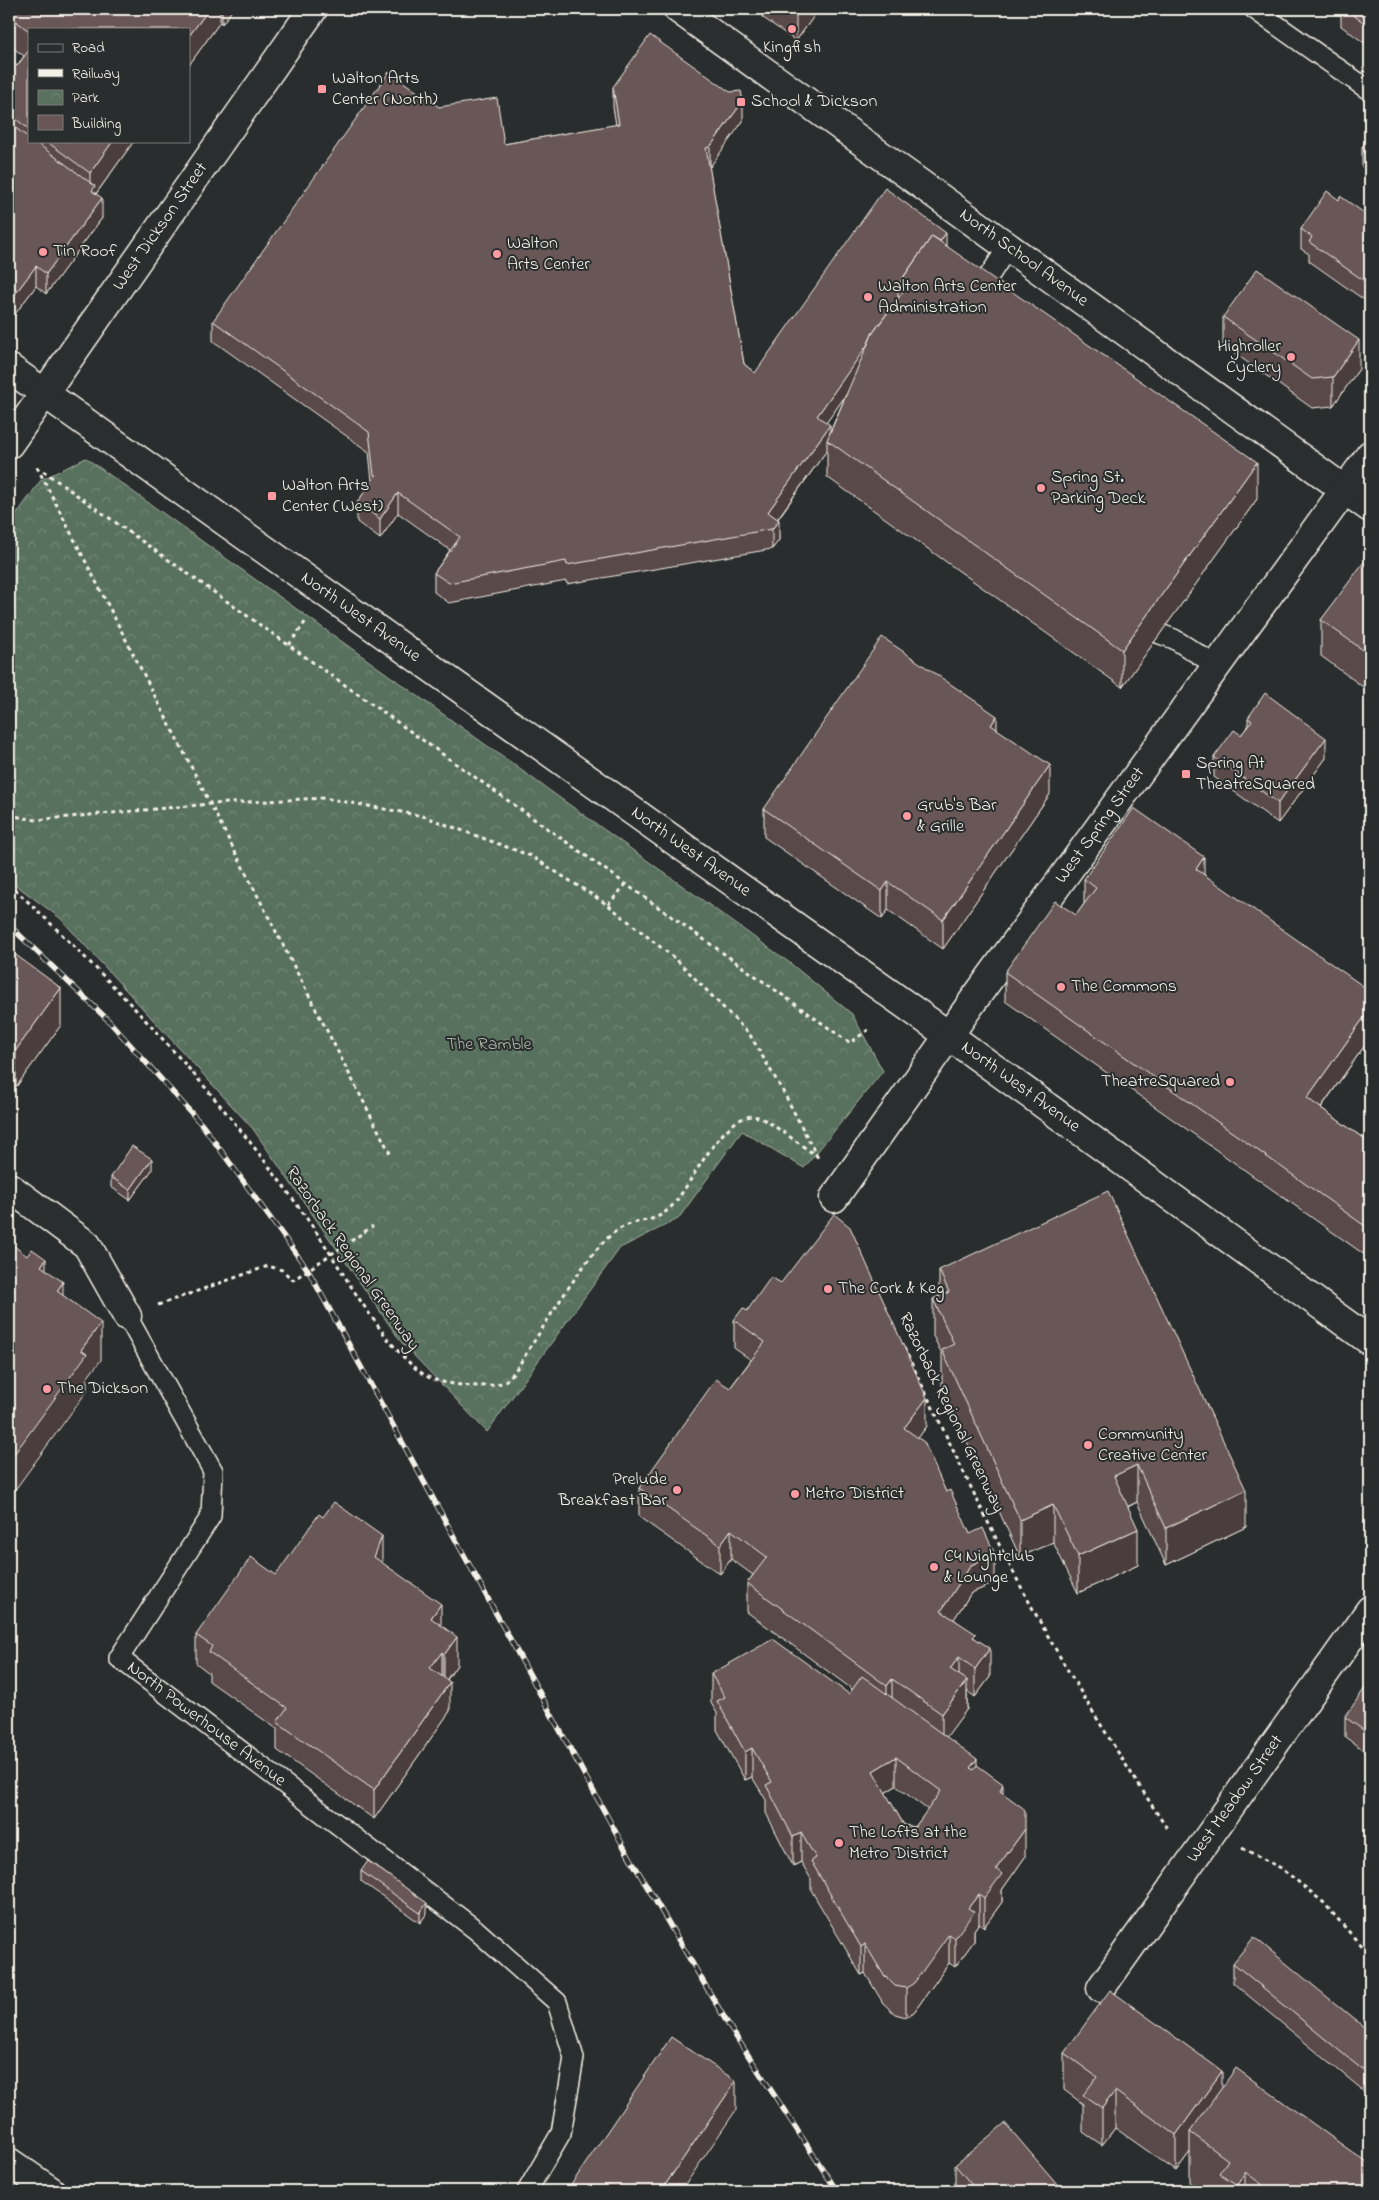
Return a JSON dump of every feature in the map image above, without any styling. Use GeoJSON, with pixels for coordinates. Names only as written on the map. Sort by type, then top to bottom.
{"type":"FeatureCollection","features":[{"type":"Feature","properties":{"kind":"street","name":"West Dickson Street"},"geometry":{"type":"LineString","coordinates":[[9,444],[313,9]]}},
{"type":"Feature","properties":{"kind":"street","name":"North School Avenue"},"geometry":{"type":"LineString","coordinates":[[678,9],[1370,508]]}},
{"type":"Feature","properties":{"kind":"street","name":"North West Avenue"},"geometry":{"type":"LineString","coordinates":[[9,368],[948,1035],[1370,1342]]}},
{"type":"Feature","properties":{"kind":"street","name":"West Spring Street"},"geometry":{"type":"LineString","coordinates":[[834,1198],[948,1035],[1370,455]]}},
{"type":"Feature","properties":{"kind":"street","name":"North Powerhouse Avenue"},"geometry":{"type":"LineString","coordinates":[[9,1187],[87,1245],[127,1316]]}},
{"type":"Feature","properties":{"kind":"street","name":"West Meadow Street"},"geometry":{"type":"LineString","coordinates":[[1101,1988],[1370,1610]]}},
{"type":"Feature","properties":{"kind":"street"},"geometry":{"type":"LineString","coordinates":[[9,2162],[51,2191]]}},
{"type":"Feature","properties":{"kind":"lane"},"geometry":{"type":"LineString","coordinates":[[1254,9],[1370,91]]}},
{"type":"Feature","properties":{"kind":"lane"},"geometry":{"type":"LineString","coordinates":[[973,302],[1008,247]]}},
{"type":"Feature","properties":{"kind":"lane"},"geometry":{"type":"LineString","coordinates":[[1160,634],[1174,639],[1217,666]]}},
{"type":"Feature","properties":{"kind":"lane","name":"North Powerhouse Avenue"},"geometry":{"type":"LineString","coordinates":[[127,1316],[213,1471],[211,1516],[119,1658],[476,1930],[558,2002],[574,2058],[562,2133],[527,2191]]}},
{"type":"Feature","properties":{"kind":"path"},"geometry":{"type":"LineString","coordinates":[[37,467],[392,1157]]}},
{"type":"Feature","properties":{"kind":"path"},"geometry":{"type":"LineString","coordinates":[[43,471],[850,1044],[868,1030]]}},
{"type":"Feature","properties":{"kind":"path"},"geometry":{"type":"LineString","coordinates":[[289,646],[310,616]]}},
{"type":"Feature","properties":{"kind":"path"},"geometry":{"type":"LineString","coordinates":[[9,815],[36,820],[210,804],[324,798],[423,816],[531,856],[608,905],[678,962],[750,1035],[784,1093],[817,1156],[834,1198]]}},
{"type":"Feature","properties":{"kind":"path","name":"Razorback Regional Greenway"},"geometry":{"type":"LineString","coordinates":[[9,884],[106,978],[180,1056],[216,1098],[287,1188],[389,1341],[410,1365],[433,1379],[483,1386],[504,1382],[519,1365],[592,1256],[609,1236],[624,1226],[653,1220],[672,1206],[720,1138],[733,1123],[747,1117],[759,1116],[817,1156]]}},
{"type":"Feature","properties":{"kind":"path"},"geometry":{"type":"LineString","coordinates":[[608,905],[626,884]]}},
{"type":"Feature","properties":{"kind":"path"},"geometry":{"type":"LineString","coordinates":[[127,1316],[268,1266],[282,1270],[293,1280],[373,1226]]}},
{"type":"Feature","properties":{"kind":"path","name":"Razorback Regional Greenway"},"geometry":{"type":"LineString","coordinates":[[900,1340],[1014,1572],[1048,1635],[1097,1721],[1166,1827],[1178,1836],[1209,1837],[1238,1846],[1281,1868],[1324,1902],[1370,1956]]}},
{"type":"Feature","properties":{"kind":"green space","name":"The Ramble"},"geometry":{"type":"Polygon","coordinates":[[[86,458],[790,963],[852,1014],[883,1071],[804,1168],[742,1131],[678,1219],[620,1248],[487,1432],[402,1343],[253,1129],[60,918],[9,880],[9,525],[41,480],[86,458]]]}},
{"type":"Feature","properties":{"kind":"green space"},"geometry":{"type":"Polygon","coordinates":[[[9,2162],[51,2191],[9,2191],[9,2162]]]}},
{"type":"Feature","properties":{"kind":"building"},"geometry":{"type":"Polygon","coordinates":[[[9,9],[209,9],[190,35],[190,28],[28,28],[28,30],[9,16],[9,9]]]}},
{"type":"Feature","properties":{"kind":"building"},"geometry":{"type":"Polygon","coordinates":[[[1345,9],[1370,9],[1370,27],[1345,9]]]}},
{"type":"Feature","properties":{"kind":"building","name":"Walton Arts Center"},"geometry":{"type":"Polygon","coordinates":[[[650,35],[730,92],[741,91],[743,101],[710,147],[706,148],[744,364],[755,373],[885,188],[946,233],[940,241],[932,236],[898,285],[898,298],[817,416],[830,425],[768,512],[779,520],[772,529],[567,565],[566,561],[449,583],[434,573],[460,537],[398,493],[380,519],[357,503],[376,475],[374,475],[369,432],[213,321],[389,72],[439,107],[497,98],[504,144],[619,124],[613,87],[650,35]]]}},
{"type":"Feature","properties":{"kind":"building"},"geometry":{"type":"Polygon","coordinates":[[[28,51],[28,128],[9,114],[9,60],[17,66],[28,51]]]}},
{"type":"Feature","properties":{"kind":"building","name":"Tin Roof"},"geometry":{"type":"Polygon","coordinates":[[[9,123],[28,137],[28,142],[35,142],[95,186],[92,191],[102,198],[46,274],[36,266],[9,302],[9,123]]]}},
{"type":"Feature","properties":{"kind":"building"},"geometry":{"type":"Polygon","coordinates":[[[1370,136],[1370,153],[1362,147],[1370,136]]]}},
{"type":"Feature","properties":{"kind":"building"},"geometry":{"type":"Polygon","coordinates":[[[47,142],[112,142],[90,173],[47,142]]]}},
{"type":"Feature","properties":{"kind":"building"},"geometry":{"type":"Polygon","coordinates":[[[1327,191],[1339,200],[1340,196],[1370,217],[1370,285],[1309,242],[1312,237],[1301,229],[1327,191]]]}},
{"type":"Feature","properties":{"kind":"building","name":"Spring St. Parking Deck"},"geometry":{"type":"Polygon","coordinates":[[[932,236],[1257,462],[1122,650],[827,440],[872,334],[905,289],[898,285],[932,236]]]}},
{"type":"Feature","properties":{"kind":"building"},"geometry":{"type":"Polygon","coordinates":[[[1257,269],[1359,340],[1333,377],[1312,379],[1223,317],[1257,269]]]}},
{"type":"Feature","properties":{"kind":"building"},"geometry":{"type":"Polygon","coordinates":[[[1370,562],[1370,655],[1321,620],[1363,563],[1370,562]]]}},
{"type":"Feature","properties":{"kind":"building","name":"Grub's Bar & Grille"},"geometry":{"type":"Polygon","coordinates":[[[882,637],[997,716],[991,725],[1050,765],[943,920],[888,882],[882,891],[764,809],[882,637]]]}},
{"type":"Feature","properties":{"kind":"building"},"geometry":{"type":"Polygon","coordinates":[[[1265,693],[1326,738],[1278,803],[1214,757],[1234,730],[1241,735],[1252,721],[1248,718],[1265,693]]]}},
{"type":"Feature","properties":{"kind":"building","name":"TheatreSquared"},"geometry":{"type":"Polygon","coordinates":[[[1134,808],[1204,857],[1196,869],[1370,991],[1370,1009],[1307,1098],[1370,1143],[1370,1218],[1365,1226],[1005,972],[1055,901],[1076,915],[1096,888],[1084,879],[1134,808]]]}},
{"type":"Feature","properties":{"kind":"building"},"geometry":{"type":"Polygon","coordinates":[[[9,950],[61,988],[16,1050],[9,1045],[9,950]]]}},
{"type":"Feature","properties":{"kind":"building"},"geometry":{"type":"Polygon","coordinates":[[[132,1146],[152,1159],[130,1190],[111,1177],[132,1146]]]}},
{"type":"Feature","properties":{"kind":"building","name":"Community Creative Center"},"geometry":{"type":"Polygon","coordinates":[[[1108,1191],[1246,1490],[1166,1528],[1137,1465],[1114,1476],[1138,1529],[1078,1556],[1053,1505],[1020,1520],[942,1350],[954,1344],[933,1299],[949,1292],[939,1270],[1108,1191]]]}},
{"type":"Feature","properties":{"kind":"building","name":"Metro District"},"geometry":{"type":"Polygon","coordinates":[[[834,1214],[850,1227],[927,1398],[904,1428],[924,1442],[946,1492],[950,1490],[970,1534],[983,1528],[995,1554],[971,1565],[941,1611],[976,1634],[973,1637],[990,1648],[975,1669],[959,1657],[950,1669],[967,1680],[942,1714],[892,1679],[887,1686],[747,1583],[767,1557],[731,1530],[720,1545],[639,1488],[716,1379],[730,1388],[765,1342],[734,1320],[743,1308],[747,1311],[771,1277],[781,1283],[834,1214]]]}},
{"type":"Feature","properties":{"kind":"building","name":"The Dickson"},"geometry":{"type":"Polygon","coordinates":[[[9,1242],[27,1256],[32,1249],[46,1259],[41,1266],[63,1282],[57,1291],[101,1323],[81,1350],[87,1354],[9,1461],[9,1242]]]}},
{"type":"Feature","properties":{"kind":"building"},"geometry":{"type":"Polygon","coordinates":[[[334,1502],[382,1536],[374,1557],[441,1604],[431,1618],[457,1637],[444,1655],[442,1652],[430,1668],[450,1682],[374,1790],[277,1722],[287,1708],[209,1652],[212,1646],[196,1635],[251,1557],[276,1575],[319,1514],[323,1517],[334,1502]]]}},
{"type":"Feature","properties":{"kind":"building","name":"The Lofts at the Metro District"},"geometry":{"type":"Polygon","coordinates":[[[773,1639],[849,1694],[862,1676],[977,1759],[970,1768],[974,1770],[977,1765],[1003,1784],[1000,1791],[1023,1808],[1025,1812],[1025,1829],[996,1869],[1002,1874],[984,1898],[979,1894],[968,1908],[974,1912],[955,1938],[949,1934],[914,1983],[906,1988],[895,1986],[883,1974],[865,1944],[861,1947],[811,1861],[816,1858],[801,1833],[793,1837],[766,1785],[772,1782],[752,1748],[745,1752],[717,1701],[725,1697],[711,1674],[773,1639]],[[896,1757],[873,1771],[904,1825],[915,1827],[941,1791],[896,1757]]]}},
{"type":"Feature","properties":{"kind":"building"},"geometry":{"type":"Polygon","coordinates":[[[1365,1688],[1370,1692],[1370,1735],[1345,1717],[1365,1688]]]}},
{"type":"Feature","properties":{"kind":"building"},"geometry":{"type":"Polygon","coordinates":[[[368,1861],[427,1903],[420,1913],[361,1871],[368,1861]]]}},
{"type":"Feature","properties":{"kind":"building"},"geometry":{"type":"Polygon","coordinates":[[[1254,1937],[1370,2032],[1370,2076],[1233,1963],[1254,1937]]]}},
{"type":"Feature","properties":{"kind":"building"},"geometry":{"type":"Polygon","coordinates":[[[1110,1990],[1222,2071],[1176,2135],[1115,2091],[1102,2108],[1083,2095],[1097,2077],[1064,2053],[1110,1990]]]}},
{"type":"Feature","properties":{"kind":"building"},"geometry":{"type":"Polygon","coordinates":[[[671,2037],[736,2081],[661,2191],[575,2191],[569,2188],[671,2037]]]}},
{"type":"Feature","properties":{"kind":"building"},"geometry":{"type":"Polygon","coordinates":[[[1236,2068],[1370,2165],[1370,2191],[1271,2191],[1245,2172],[1237,2185],[1219,2173],[1228,2160],[1190,2132],[1236,2068]]]}},
{"type":"Feature","properties":{"kind":"building"},"geometry":{"type":"Polygon","coordinates":[[[1005,2123],[1063,2191],[977,2191],[955,2165],[1005,2123]]]}},
{"type":"Feature","properties":{"kind":"railway"},"geometry":{"type":"LineString","coordinates":[[9,925],[108,1020],[203,1126],[308,1270],[625,1849],[731,2029],[837,2191]]}},
{"type":"Feature","properties":{"kind":"place","name":"Kingfish"},"geometry":{"type":"Point","coordinates":[792,29]}},
{"type":"Feature","properties":{"kind":"place","name":"Walton Arts Center (North)"},"geometry":{"type":"Point","coordinates":[322,89]}},
{"type":"Feature","properties":{"kind":"place","name":"School & Dickson"},"geometry":{"type":"Point","coordinates":[741,102]}},
{"type":"Feature","properties":{"kind":"place","name":"Tin Roof"},"geometry":{"type":"Point","coordinates":[43,252]}},
{"type":"Feature","properties":{"kind":"place","name":"Walton Arts Center"},"geometry":{"type":"Point","coordinates":[497,254]}},
{"type":"Feature","properties":{"kind":"place","name":"Walton Arts Center Administration"},"geometry":{"type":"Point","coordinates":[868,297]}},
{"type":"Feature","properties":{"kind":"place","name":"Highroller Cyclery"},"geometry":{"type":"Point","coordinates":[1291,357]}},
{"type":"Feature","properties":{"kind":"place","name":"Spring St. Parking Deck"},"geometry":{"type":"Point","coordinates":[1041,488]}},
{"type":"Feature","properties":{"kind":"place","name":"Walton Arts Center (West)"},"geometry":{"type":"Point","coordinates":[272,496]}},
{"type":"Feature","properties":{"kind":"place","name":"Spring At TheatreSquared"},"geometry":{"type":"Point","coordinates":[1186,774]}},
{"type":"Feature","properties":{"kind":"place","name":"Grub's Bar & Grille"},"geometry":{"type":"Point","coordinates":[907,816]}},
{"type":"Feature","properties":{"kind":"place","name":"The Commons"},"geometry":{"type":"Point","coordinates":[1061,987]}},
{"type":"Feature","properties":{"kind":"place","name":"TheatreSquared"},"geometry":{"type":"Point","coordinates":[1230,1082]}},
{"type":"Feature","properties":{"kind":"place","name":"The Cork & Keg"},"geometry":{"type":"Point","coordinates":[828,1289]}},
{"type":"Feature","properties":{"kind":"place","name":"The Dickson"},"geometry":{"type":"Point","coordinates":[47,1389]}},
{"type":"Feature","properties":{"kind":"place","name":"Community Creative Center"},"geometry":{"type":"Point","coordinates":[1088,1445]}},
{"type":"Feature","properties":{"kind":"place","name":"Prelude Breakfast Bar"},"geometry":{"type":"Point","coordinates":[677,1490]}},
{"type":"Feature","properties":{"kind":"place","name":"Metro District"},"geometry":{"type":"Point","coordinates":[795,1494]}},
{"type":"Feature","properties":{"kind":"place","name":"C4 Nightclub & Lounge"},"geometry":{"type":"Point","coordinates":[934,1567]}},
{"type":"Feature","properties":{"kind":"place","name":"The Lofts at the Metro District"},"geometry":{"type":"Point","coordinates":[839,1843]}}]}
